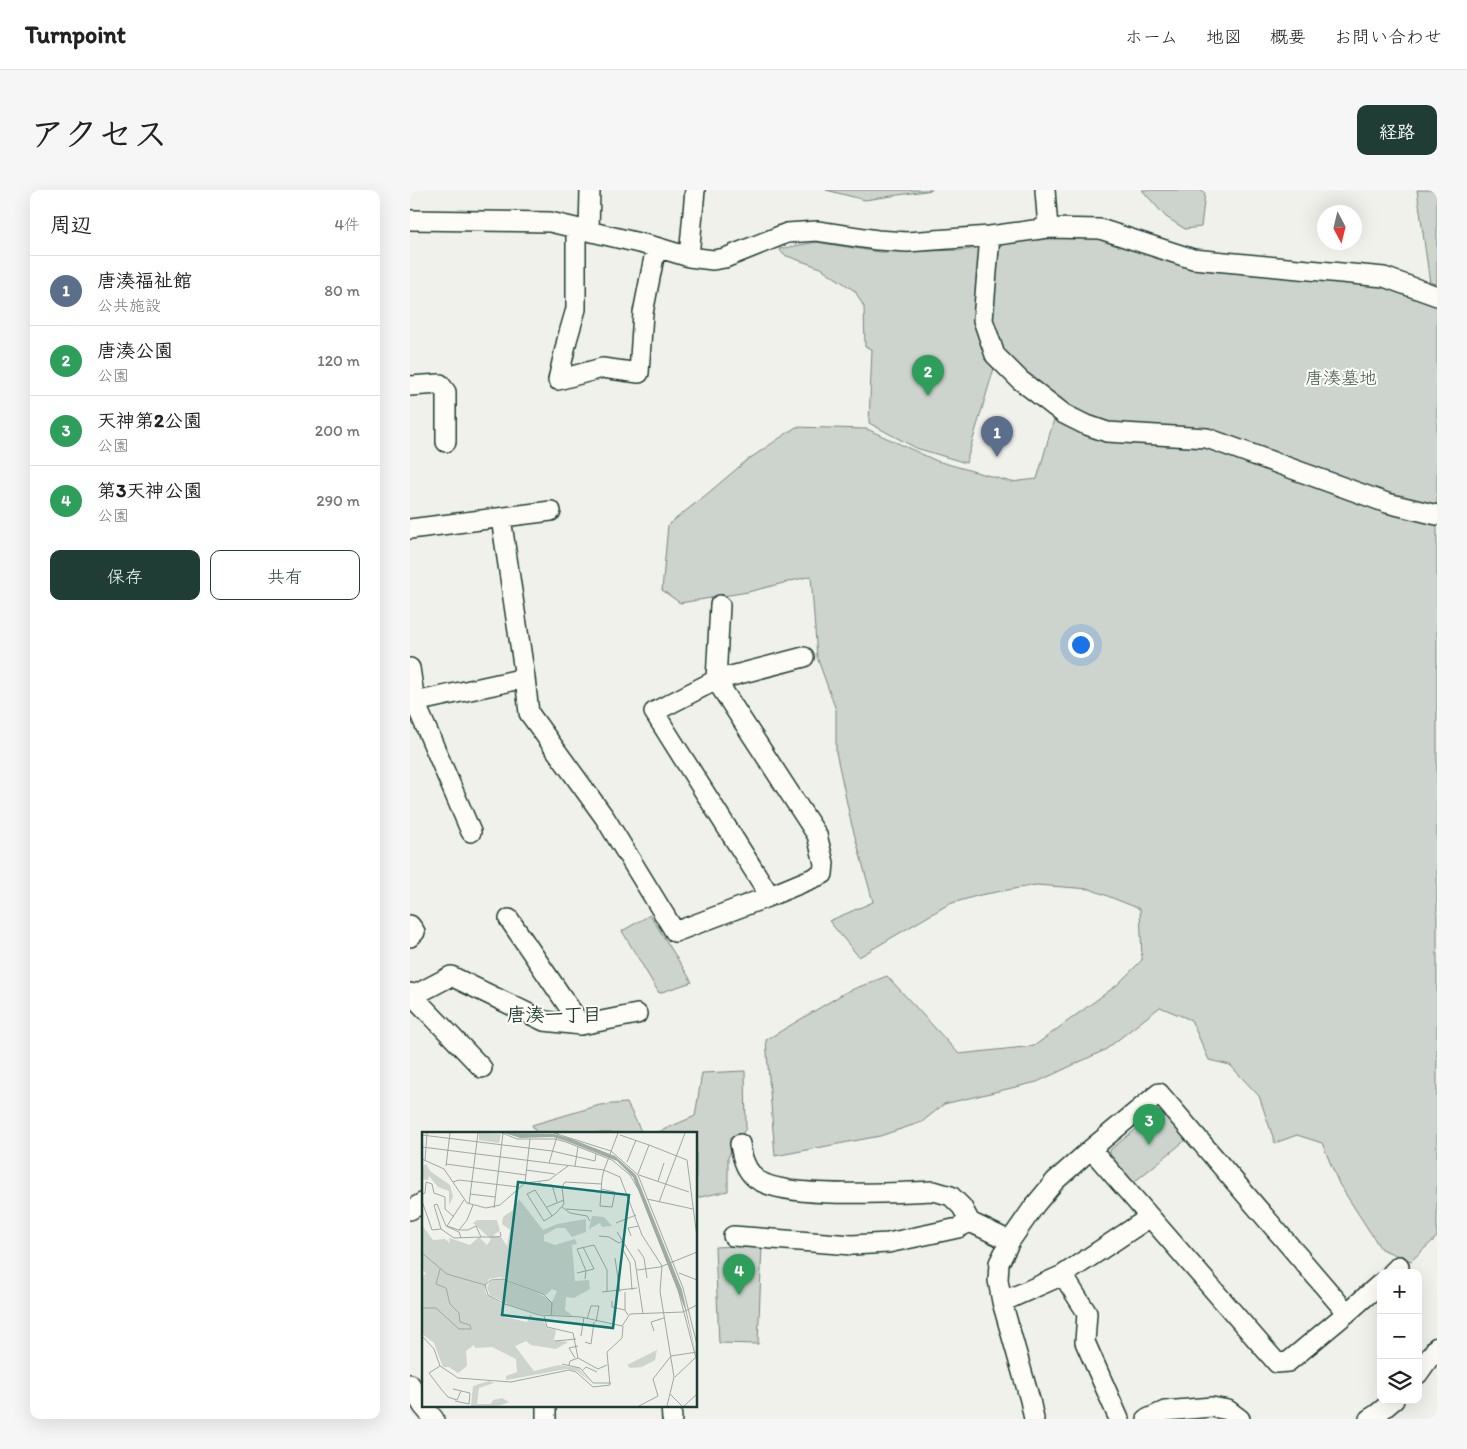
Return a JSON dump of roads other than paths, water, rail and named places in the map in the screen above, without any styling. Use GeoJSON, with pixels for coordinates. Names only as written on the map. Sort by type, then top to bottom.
{"type":"FeatureCollection","features":[{"type":"Feature","properties":{"kind":"street"},"geometry":{"type":"LineString","coordinates":[[590,190],[582,230],[576,309],[566,340],[558,380],[602,368],[639,373],[643,313],[656,247]]}},
{"type":"Feature","properties":{"kind":"street"},"geometry":{"type":"LineString","coordinates":[[689,257],[695,190]]}},
{"type":"Feature","properties":{"kind":"street"},"geometry":{"type":"LineString","coordinates":[[1045,190],[1048,228]]}},
{"type":"Feature","properties":{"kind":"street"},"geometry":{"type":"LineString","coordinates":[[410,220],[550,222],[656,247],[689,257],[713,260],[725,258],[787,233],[816,231],[877,240],[907,242],[990,236],[1048,228],[1100,229],[1193,260],[1384,277],[1437,296]]}},
{"type":"Feature","properties":{"kind":"street"},"geometry":{"type":"LineString","coordinates":[[990,236],[983,320],[995,355],[1020,380],[1064,414],[1084,424],[1108,432],[1207,438],[1387,503],[1437,515]]}},
{"type":"Feature","properties":{"kind":"street"},"geometry":{"type":"LineString","coordinates":[[410,386],[440,384],[446,392],[446,442]]}},
{"type":"Feature","properties":{"kind":"street"},"geometry":{"type":"LineString","coordinates":[[410,529],[551,511]]}},
{"type":"Feature","properties":{"kind":"street"},"geometry":{"type":"LineString","coordinates":[[501,518],[529,713],[605,818],[675,932],[823,874],[824,863],[817,835],[716,680],[720,606]]}},
{"type":"Feature","properties":{"kind":"street"},"geometry":{"type":"LineString","coordinates":[[770,896],[654,712],[716,680],[804,657]]}},
{"type":"Feature","properties":{"kind":"street"},"geometry":{"type":"LineString","coordinates":[[410,668],[416,702],[471,832]]}},
{"type":"Feature","properties":{"kind":"street"},"geometry":{"type":"LineString","coordinates":[[416,702],[525,678]]}},
{"type":"Feature","properties":{"kind":"street"},"geometry":{"type":"LineString","coordinates":[[509,919],[581,1025]]}},
{"type":"Feature","properties":{"kind":"street"},"geometry":{"type":"LineString","coordinates":[[410,925],[415,932],[410,937]]}},
{"type":"Feature","properties":{"kind":"street"},"geometry":{"type":"LineString","coordinates":[[482,1068],[411,995],[452,976],[544,1021],[581,1025],[637,1014]]}},
{"type":"Feature","properties":{"kind":"street"},"geometry":{"type":"LineString","coordinates":[[1034,1419],[1002,1302],[998,1280],[999,1263],[1010,1241],[1035,1204],[1055,1181],[1159,1093],[1347,1313]]}},
{"type":"Feature","properties":{"kind":"street"},"geometry":{"type":"LineString","coordinates":[[740,1144],[743,1161],[753,1177],[770,1186],[819,1193],[934,1191],[951,1196],[962,1207],[970,1222],[1010,1241]]}},
{"type":"Feature","properties":{"kind":"street"},"geometry":{"type":"LineString","coordinates":[[1091,1149],[1277,1363],[1288,1362],[1377,1287]]}},
{"type":"Feature","properties":{"kind":"street"},"geometry":{"type":"LineString","coordinates":[[410,1210],[422,1203]]}},
{"type":"Feature","properties":{"kind":"street"},"geometry":{"type":"LineString","coordinates":[[1002,1302],[1063,1275],[1150,1217]]}},
{"type":"Feature","properties":{"kind":"street"},"geometry":{"type":"LineString","coordinates":[[732,1236],[852,1245],[888,1243],[958,1228],[970,1222]]}},
{"type":"Feature","properties":{"kind":"street"},"geometry":{"type":"LineString","coordinates":[[1063,1275],[1087,1313],[1085,1342],[1119,1419]]}},
{"type":"Feature","properties":{"kind":"street"},"geometry":{"type":"LineString","coordinates":[[1425,1372],[1437,1346]]}},
{"type":"Feature","properties":{"kind":"street"},"geometry":{"type":"LineString","coordinates":[[410,1384],[422,1404]]}},
{"type":"Feature","properties":{"kind":"street"},"geometry":{"type":"LineString","coordinates":[[1375,1417],[1390,1404]]}},
{"type":"Feature","properties":{"kind":"street"},"geometry":{"type":"LineString","coordinates":[[423,1406],[434,1419]]}},
{"type":"Feature","properties":{"kind":"street"},"geometry":{"type":"LineString","coordinates":[[546,1406],[546,1419]]}},
{"type":"Feature","properties":{"kind":"street"},"geometry":{"type":"LineString","coordinates":[[671,1406],[672,1419]]}},
{"type":"Feature","properties":{"kind":"street"},"geometry":{"type":"LineString","coordinates":[[1147,1419],[1166,1411],[1212,1407],[1228,1410],[1240,1419]]}},
{"type":"Feature","properties":{"kind":"place","name":"唐湊公園"},"geometry":{"type":"Point","coordinates":[928,396]}},
{"type":"Feature","properties":{"kind":"place","name":"唐湊福祉館"},"geometry":{"type":"Point","coordinates":[997,457]}},
{"type":"Feature","properties":{"kind":"place","name":"天神第2公園"},"geometry":{"type":"Point","coordinates":[1149,1145]}},
{"type":"Feature","properties":{"kind":"place","name":"第3天神公園"},"geometry":{"type":"Point","coordinates":[739,1295]}},
{"type":"Feature","properties":{"kind":"district","name":"唐湊一丁目"},"geometry":{"type":"Point","coordinates":[554,1014]}},
{"type":"Feature","properties":{"kind":"park label","name":"唐湊墓地"},"geometry":{"type":"Point","coordinates":[1341,378]}}]}
